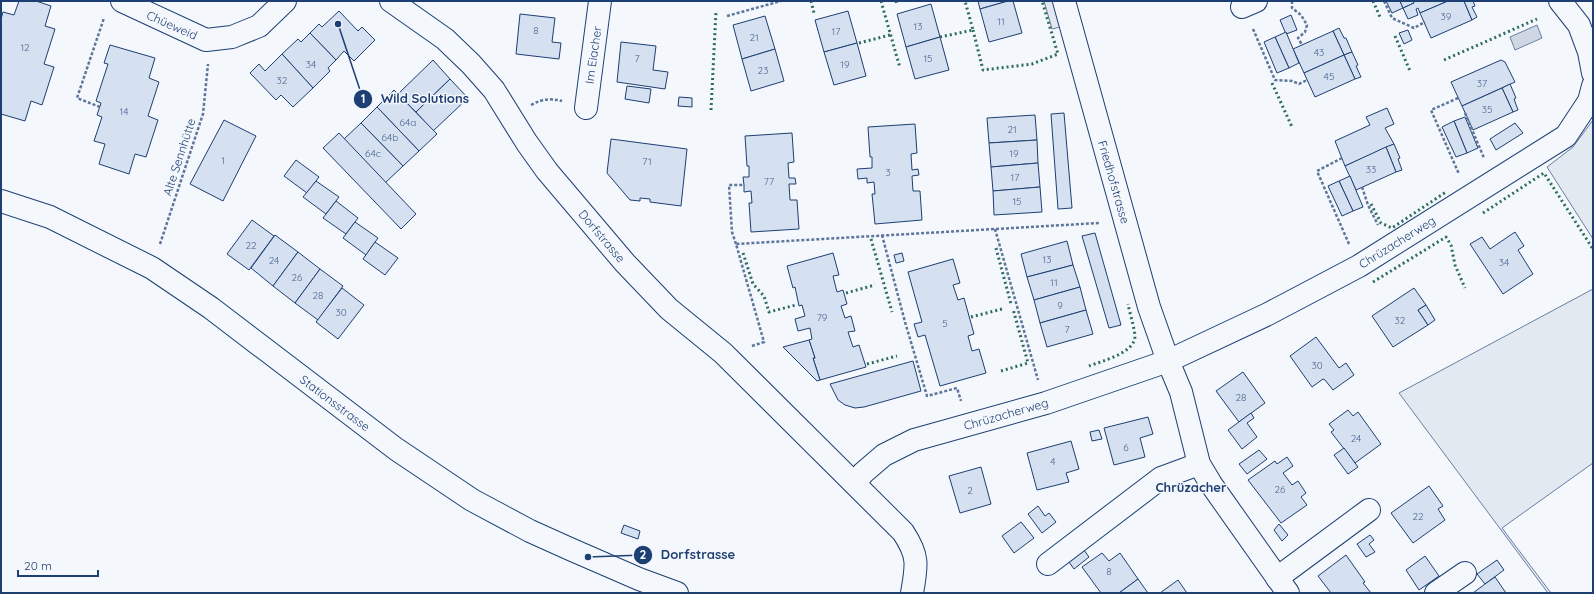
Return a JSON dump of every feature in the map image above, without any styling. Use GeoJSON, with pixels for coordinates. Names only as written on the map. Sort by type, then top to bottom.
{"type":"FeatureCollection","features":[{"type":"Feature","properties":{"kind":"street","name":"Chüeweid"},"geometry":{"type":"LineString","coordinates":[[113,7],[206,40],[232,37],[259,26],[285,1]]}},
{"type":"Feature","properties":{"kind":"street","name":"Dorfstrasse"},"geometry":{"type":"LineString","coordinates":[[391,1],[445,39],[471,64],[494,90],[526,143],[547,171],[625,263],[669,309],[723,353],[855,482],[903,532],[910,543],[916,558],[912,593]]}},
{"type":"Feature","properties":{"kind":"street","name":"Im Eiacher"},"geometry":{"type":"LineString","coordinates":[[586,108],[600,1]]}},
{"type":"Feature","properties":{"kind":"street","name":"Friedhofstrasse"},"geometry":{"type":"LineString","coordinates":[[1064,1],[1149,307],[1168,361]]}},
{"type":"Feature","properties":{"kind":"street"},"geometry":{"type":"LineString","coordinates":[[1560,1],[1579,25],[1589,52],[1593,73]]}},
{"type":"Feature","properties":{"kind":"street","name":"Chrüzacherweg"},"geometry":{"type":"LineString","coordinates":[[855,482],[884,455],[914,440],[1046,403],[1168,361],[1268,314],[1359,266],[1468,196],[1566,136],[1589,101],[1593,86]]}},
{"type":"Feature","properties":{"kind":"street","name":"Stationsstrasse"},"geometry":{"type":"LineString","coordinates":[[1,201],[50,217],[152,268],[211,308],[396,449],[472,500],[570,549],[639,579],[677,593]]}},
{"type":"Feature","properties":{"kind":"street"},"geometry":{"type":"LineString","coordinates":[[1168,361],[1181,392],[1199,464],[1211,484],[1282,586],[1369,510]]}},
{"type":"Feature","properties":{"kind":"street"},"geometry":{"type":"LineString","coordinates":[[1048,564],[1161,478],[1199,464]]}},
{"type":"Feature","properties":{"kind":"street"},"geometry":{"type":"LineString","coordinates":[[1436,593],[1465,573]]}},
{"type":"Feature","properties":{"kind":"path"},"geometry":{"type":"LineString","coordinates":[[727,16],[780,1]]}},
{"type":"Feature","properties":{"kind":"path"},"geometry":{"type":"LineString","coordinates":[[1292,1],[1292,8],[1301,15],[1307,25],[1306,32],[1298,38],[1302,45]]}},
{"type":"Feature","properties":{"kind":"path"},"geometry":{"type":"LineString","coordinates":[[1384,1],[1392,18],[1414,28],[1425,22]]}},
{"type":"Feature","properties":{"kind":"path"},"geometry":{"type":"LineString","coordinates":[[1247,5],[1275,80],[1292,81],[1299,84],[1307,80]]}},
{"type":"Feature","properties":{"kind":"path"},"geometry":{"type":"LineString","coordinates":[[100,108],[77,98],[113,7]]}},
{"type":"Feature","properties":{"kind":"path","name":"Alte Sennhütte"},"geometry":{"type":"LineString","coordinates":[[158,250],[203,114],[208,64]]}},
{"type":"Feature","properties":{"kind":"path"},"geometry":{"type":"LineString","coordinates":[[1458,98],[1431,110],[1468,196]]}},
{"type":"Feature","properties":{"kind":"path"},"geometry":{"type":"LineString","coordinates":[[1465,113],[1494,180]]}},
{"type":"Feature","properties":{"kind":"path"},"geometry":{"type":"LineString","coordinates":[[1342,158],[1317,171],[1359,266]]}},
{"type":"Feature","properties":{"kind":"path"},"geometry":{"type":"LineString","coordinates":[[744,185],[729,185],[732,232],[764,342],[746,348]]}},
{"type":"Feature","properties":{"kind":"path"},"geometry":{"type":"LineString","coordinates":[[1362,187],[1368,205],[1390,247]]}},
{"type":"Feature","properties":{"kind":"path"},"geometry":{"type":"LineString","coordinates":[[736,244],[1106,222]]}},
{"type":"Feature","properties":{"kind":"path"},"geometry":{"type":"LineString","coordinates":[[995,229],[1038,381]]}},
{"type":"Feature","properties":{"kind":"path"},"geometry":{"type":"LineString","coordinates":[[882,235],[905,322],[927,396],[957,388],[961,403]]}},
{"type":"Feature","properties":{"kind":"shaded area"},"geometry":{"type":"Polygon","coordinates":[[[1044,1],[1053,1],[1060,27],[1052,29],[1044,1]]]}},
{"type":"Feature","properties":{"kind":"shaded area"},"geometry":{"type":"Polygon","coordinates":[[[1537,25],[1542,38],[1515,50],[1510,37],[1537,25]]]}},
{"type":"Feature","properties":{"kind":"shaded area"},"geometry":{"type":"Polygon","coordinates":[[[1593,120],[1593,239],[1547,167],[1573,147],[1593,120]]]}},
{"type":"Feature","properties":{"kind":"shaded area"},"geometry":{"type":"Polygon","coordinates":[[[1593,289],[1593,463],[1502,528],[1551,593],[1548,593],[1399,393],[1593,289]]]}},
{"type":"Feature","properties":{"kind":"building"},"geometry":{"type":"Polygon","coordinates":[[[19,1],[36,1],[51,6],[45,26],[55,29],[44,64],[54,67],[42,105],[31,101],[25,121],[1,114],[1,19],[3,12],[14,15],[19,1]]]}},
{"type":"Feature","properties":{"kind":"building"},"geometry":{"type":"Polygon","coordinates":[[[978,1],[1008,1],[980,9],[978,1]]]}},
{"type":"Feature","properties":{"kind":"building"},"geometry":{"type":"Polygon","coordinates":[[[1013,1],[1022,33],[989,42],[980,9],[1013,1]]]}},
{"type":"Feature","properties":{"kind":"building"},"geometry":{"type":"Polygon","coordinates":[[[1386,1],[1400,1],[1403,8],[1392,13],[1386,1]]]}},
{"type":"Feature","properties":{"kind":"building"},"geometry":{"type":"Polygon","coordinates":[[[1400,1],[1413,1],[1414,3],[1403,8],[1400,1]]]}},
{"type":"Feature","properties":{"kind":"building"},"geometry":{"type":"Polygon","coordinates":[[[1413,1],[1448,1],[1420,13],[1418,8],[1416,9],[1418,15],[1408,19],[1403,8],[1414,3],[1413,1]]]}},
{"type":"Feature","properties":{"kind":"building"},"geometry":{"type":"Polygon","coordinates":[[[1448,1],[1464,1],[1472,20],[1431,38],[1420,13],[1448,1]]]}},
{"type":"Feature","properties":{"kind":"building"},"geometry":{"type":"Polygon","coordinates":[[[1464,1],[1473,1],[1475,6],[1472,7],[1477,17],[1472,20],[1464,1]]]}},
{"type":"Feature","properties":{"kind":"building"},"geometry":{"type":"Polygon","coordinates":[[[931,4],[940,37],[906,47],[897,14],[931,4]]]}},
{"type":"Feature","properties":{"kind":"building"},"geometry":{"type":"Polygon","coordinates":[[[339,11],[358,31],[362,27],[375,40],[354,61],[344,51],[336,60],[310,33],[319,24],[322,27],[339,11]]]}},
{"type":"Feature","properties":{"kind":"building"},"geometry":{"type":"Polygon","coordinates":[[[848,11],[857,43],[824,52],[815,20],[848,11]]]}},
{"type":"Feature","properties":{"kind":"building"},"geometry":{"type":"Polygon","coordinates":[[[520,14],[555,18],[552,42],[561,43],[559,59],[516,54],[520,14]]]}},
{"type":"Feature","properties":{"kind":"building"},"geometry":{"type":"Polygon","coordinates":[[[1291,15],[1297,30],[1286,34],[1280,20],[1291,15]]]}},
{"type":"Feature","properties":{"kind":"building"},"geometry":{"type":"Polygon","coordinates":[[[765,16],[775,49],[742,59],[733,25],[765,16]]]}},
{"type":"Feature","properties":{"kind":"building"},"geometry":{"type":"Polygon","coordinates":[[[1339,28],[1344,38],[1346,38],[1352,52],[1344,55],[1333,31],[1339,28]]]}},
{"type":"Feature","properties":{"kind":"building"},"geometry":{"type":"Polygon","coordinates":[[[1408,30],[1412,40],[1404,44],[1399,33],[1408,30]]]}},
{"type":"Feature","properties":{"kind":"building"},"geometry":{"type":"Polygon","coordinates":[[[1333,31],[1344,55],[1304,73],[1293,49],[1333,31]]]}},
{"type":"Feature","properties":{"kind":"building"},"geometry":{"type":"Polygon","coordinates":[[[1286,32],[1299,63],[1289,68],[1275,37],[1286,32]]]}},
{"type":"Feature","properties":{"kind":"building"},"geometry":{"type":"Polygon","coordinates":[[[310,33],[336,60],[328,68],[330,71],[313,88],[282,54],[298,39],[301,42],[310,33]]]}},
{"type":"Feature","properties":{"kind":"building"},"geometry":{"type":"Polygon","coordinates":[[[940,37],[949,70],[915,79],[906,47],[940,37]]]}},
{"type":"Feature","properties":{"kind":"building"},"geometry":{"type":"Polygon","coordinates":[[[1275,37],[1289,68],[1277,73],[1264,42],[1275,37]]]}},
{"type":"Feature","properties":{"kind":"building"},"geometry":{"type":"Polygon","coordinates":[[[621,42],[656,46],[653,70],[668,72],[665,89],[617,82],[621,42]]]}},
{"type":"Feature","properties":{"kind":"building"},"geometry":{"type":"Polygon","coordinates":[[[857,43],[866,76],[834,85],[824,52],[857,43]]]}},
{"type":"Feature","properties":{"kind":"building"},"geometry":{"type":"Polygon","coordinates":[[[110,45],[155,58],[149,78],[159,82],[148,116],[158,120],[146,157],[135,154],[129,174],[99,164],[105,144],[94,141],[102,117],[97,115],[101,103],[96,101],[108,64],[104,63],[110,45]]]}},
{"type":"Feature","properties":{"kind":"building"},"geometry":{"type":"Polygon","coordinates":[[[775,49],[784,81],[751,91],[742,59],[775,49]]]}},
{"type":"Feature","properties":{"kind":"building"},"geometry":{"type":"Polygon","coordinates":[[[1352,52],[1358,65],[1356,66],[1361,77],[1355,79],[1344,55],[1352,52]]]}},
{"type":"Feature","properties":{"kind":"building"},"geometry":{"type":"Polygon","coordinates":[[[282,54],[313,88],[293,107],[281,95],[276,100],[250,73],[259,64],[265,71],[282,54]]]}},
{"type":"Feature","properties":{"kind":"building"},"geometry":{"type":"Polygon","coordinates":[[[1344,55],[1355,79],[1315,97],[1304,73],[1344,55]]]}},
{"type":"Feature","properties":{"kind":"building"},"geometry":{"type":"Polygon","coordinates":[[[433,60],[450,79],[416,112],[398,94],[433,60]]]}},
{"type":"Feature","properties":{"kind":"building"},"geometry":{"type":"Polygon","coordinates":[[[1501,60],[1505,62],[1515,82],[1462,106],[1451,82],[1501,60]]]}},
{"type":"Feature","properties":{"kind":"building"},"geometry":{"type":"Polygon","coordinates":[[[450,79],[468,98],[433,131],[416,112],[450,79]]]}},
{"type":"Feature","properties":{"kind":"building"},"geometry":{"type":"Polygon","coordinates":[[[1510,84],[1516,98],[1514,99],[1518,110],[1513,112],[1502,88],[1510,84]]]}},
{"type":"Feature","properties":{"kind":"building"},"geometry":{"type":"Polygon","coordinates":[[[627,86],[651,89],[649,103],[625,99],[627,86]]]}},
{"type":"Feature","properties":{"kind":"building"},"geometry":{"type":"Polygon","coordinates":[[[1502,88],[1513,112],[1473,130],[1462,106],[1502,88]]]}},
{"type":"Feature","properties":{"kind":"building"},"geometry":{"type":"Polygon","coordinates":[[[394,90],[437,134],[419,151],[377,107],[394,90]]]}},
{"type":"Feature","properties":{"kind":"building"},"geometry":{"type":"Polygon","coordinates":[[[679,97],[692,98],[692,107],[678,106],[679,97]]]}},
{"type":"Feature","properties":{"kind":"building"},"geometry":{"type":"Polygon","coordinates":[[[377,107],[419,151],[403,166],[361,123],[377,107]]]}},
{"type":"Feature","properties":{"kind":"building"},"geometry":{"type":"Polygon","coordinates":[[[1387,108],[1394,124],[1385,128],[1394,144],[1345,166],[1335,141],[1370,125],[1366,117],[1387,108]]]}},
{"type":"Feature","properties":{"kind":"building"},"geometry":{"type":"Polygon","coordinates":[[[1064,113],[1072,208],[1058,209],[1051,114],[1064,113]]]}},
{"type":"Feature","properties":{"kind":"building"},"geometry":{"type":"Polygon","coordinates":[[[1035,115],[1037,140],[989,143],[987,118],[1035,115]]]}},
{"type":"Feature","properties":{"kind":"building"},"geometry":{"type":"Polygon","coordinates":[[[1465,117],[1478,148],[1467,153],[1454,121],[1465,117]]]}},
{"type":"Feature","properties":{"kind":"building"},"geometry":{"type":"Polygon","coordinates":[[[224,120],[256,136],[223,201],[190,184],[224,120]]]}},
{"type":"Feature","properties":{"kind":"building"},"geometry":{"type":"Polygon","coordinates":[[[1454,121],[1467,153],[1456,157],[1442,127],[1454,121]]]}},
{"type":"Feature","properties":{"kind":"building"},"geometry":{"type":"Polygon","coordinates":[[[361,123],[403,166],[385,183],[344,139],[361,123]]]}},
{"type":"Feature","properties":{"kind":"building"},"geometry":{"type":"Polygon","coordinates":[[[1515,123],[1523,133],[1496,150],[1490,139],[1515,123]]]}},
{"type":"Feature","properties":{"kind":"building"},"geometry":{"type":"Polygon","coordinates":[[[915,124],[917,153],[911,154],[912,170],[918,169],[919,175],[912,176],[913,191],[920,191],[922,220],[875,224],[872,194],[875,194],[874,182],[867,183],[867,178],[858,179],[857,169],[872,168],[868,127],[915,124]]]}},
{"type":"Feature","properties":{"kind":"building"},"geometry":{"type":"Polygon","coordinates":[[[339,133],[416,214],[401,229],[323,148],[339,133]]]}},
{"type":"Feature","properties":{"kind":"building"},"geometry":{"type":"Polygon","coordinates":[[[792,133],[794,162],[788,163],[789,178],[795,178],[796,184],[789,184],[790,200],[797,200],[799,229],[751,232],[749,203],[752,203],[751,191],[744,192],[743,177],[749,177],[745,136],[792,133]]]}},
{"type":"Feature","properties":{"kind":"building"},"geometry":{"type":"Polygon","coordinates":[[[611,139],[687,149],[681,206],[650,202],[650,199],[640,198],[640,201],[630,200],[607,173],[611,139]]]}},
{"type":"Feature","properties":{"kind":"building"},"geometry":{"type":"Polygon","coordinates":[[[1037,140],[1038,163],[991,167],[989,143],[1037,140]]]}},
{"type":"Feature","properties":{"kind":"building"},"geometry":{"type":"Polygon","coordinates":[[[1394,144],[1400,158],[1398,159],[1402,170],[1396,172],[1386,147],[1394,144]]]}},
{"type":"Feature","properties":{"kind":"building"},"geometry":{"type":"Polygon","coordinates":[[[1386,147],[1396,172],[1356,190],[1345,166],[1386,147]]]}},
{"type":"Feature","properties":{"kind":"building"},"geometry":{"type":"Polygon","coordinates":[[[296,160],[319,177],[307,193],[284,176],[296,160]]]}},
{"type":"Feature","properties":{"kind":"building"},"geometry":{"type":"Polygon","coordinates":[[[1038,163],[1040,187],[993,191],[991,167],[1038,163]]]}},
{"type":"Feature","properties":{"kind":"building"},"geometry":{"type":"Polygon","coordinates":[[[1350,176],[1363,207],[1353,211],[1339,181],[1350,176]]]}},
{"type":"Feature","properties":{"kind":"building"},"geometry":{"type":"Polygon","coordinates":[[[316,181],[339,197],[326,214],[303,197],[316,181]]]}},
{"type":"Feature","properties":{"kind":"building"},"geometry":{"type":"Polygon","coordinates":[[[1339,181],[1353,211],[1342,216],[1328,186],[1339,181]]]}},
{"type":"Feature","properties":{"kind":"building"},"geometry":{"type":"Polygon","coordinates":[[[1040,187],[1042,212],[994,215],[993,191],[1040,187]]]}},
{"type":"Feature","properties":{"kind":"building"},"geometry":{"type":"Polygon","coordinates":[[[336,201],[358,218],[346,234],[323,218],[336,201]]]}},
{"type":"Feature","properties":{"kind":"building"},"geometry":{"type":"Polygon","coordinates":[[[252,220],[274,236],[249,270],[227,254],[252,220]]]}},
{"type":"Feature","properties":{"kind":"building"},"geometry":{"type":"Polygon","coordinates":[[[355,222],[378,238],[366,255],[343,238],[355,222]]]}},
{"type":"Feature","properties":{"kind":"building"},"geometry":{"type":"Polygon","coordinates":[[[1515,232],[1524,246],[1518,250],[1533,274],[1503,294],[1470,244],[1482,237],[1490,249],[1515,232]]]}},
{"type":"Feature","properties":{"kind":"building"},"geometry":{"type":"Polygon","coordinates":[[[1095,233],[1121,325],[1109,328],[1082,236],[1095,233]]]}},
{"type":"Feature","properties":{"kind":"building"},"geometry":{"type":"Polygon","coordinates":[[[275,235],[298,252],[273,286],[251,268],[275,235]]]}},
{"type":"Feature","properties":{"kind":"building"},"geometry":{"type":"Polygon","coordinates":[[[1067,241],[1073,265],[1027,277],[1021,254],[1067,241]]]}},
{"type":"Feature","properties":{"kind":"building"},"geometry":{"type":"Polygon","coordinates":[[[375,242],[398,258],[385,275],[363,259],[375,242]]]}},
{"type":"Feature","properties":{"kind":"building"},"geometry":{"type":"Polygon","coordinates":[[[298,252],[320,269],[295,303],[273,286],[298,252]]]}},
{"type":"Feature","properties":{"kind":"building"},"geometry":{"type":"Polygon","coordinates":[[[833,253],[839,275],[833,276],[837,292],[843,290],[847,304],[841,306],[845,318],[851,316],[855,331],[848,332],[853,347],[859,345],[866,367],[820,380],[809,340],[812,339],[810,328],[798,331],[795,319],[805,316],[802,305],[799,306],[795,287],[793,288],[787,266],[833,253]]]}},
{"type":"Feature","properties":{"kind":"building"},"geometry":{"type":"Polygon","coordinates":[[[902,253],[904,261],[896,263],[894,255],[902,253]]]}},
{"type":"Feature","properties":{"kind":"building"},"geometry":{"type":"Polygon","coordinates":[[[953,259],[960,283],[953,285],[958,300],[964,298],[974,334],[968,336],[972,351],[979,349],[986,373],[940,386],[925,335],[918,337],[914,324],[922,322],[908,272],[953,259]]]}},
{"type":"Feature","properties":{"kind":"building"},"geometry":{"type":"Polygon","coordinates":[[[1073,265],[1080,287],[1034,300],[1027,277],[1073,265]]]}},
{"type":"Feature","properties":{"kind":"building"},"geometry":{"type":"Polygon","coordinates":[[[320,269],[343,286],[318,320],[295,303],[320,269]]]}},
{"type":"Feature","properties":{"kind":"building"},"geometry":{"type":"Polygon","coordinates":[[[1080,287],[1086,310],[1040,323],[1034,300],[1080,287]]]}},
{"type":"Feature","properties":{"kind":"building"},"geometry":{"type":"Polygon","coordinates":[[[342,288],[364,305],[338,339],[316,322],[342,288]]]}},
{"type":"Feature","properties":{"kind":"building"},"geometry":{"type":"Polygon","coordinates":[[[1414,288],[1426,305],[1418,310],[1428,325],[1393,347],[1372,316],[1414,288]]]}},
{"type":"Feature","properties":{"kind":"building"},"geometry":{"type":"Polygon","coordinates":[[[1426,305],[1435,320],[1428,325],[1418,310],[1426,305]]]}},
{"type":"Feature","properties":{"kind":"building"},"geometry":{"type":"Polygon","coordinates":[[[1086,310],[1093,334],[1047,347],[1040,323],[1086,310]]]}},
{"type":"Feature","properties":{"kind":"building"},"geometry":{"type":"Polygon","coordinates":[[[1316,337],[1339,368],[1346,363],[1354,375],[1333,390],[1323,379],[1312,387],[1290,356],[1316,337]]]}},
{"type":"Feature","properties":{"kind":"building"},"geometry":{"type":"Polygon","coordinates":[[[809,340],[820,380],[817,381],[783,347],[809,340]]]}},
{"type":"Feature","properties":{"kind":"building"},"geometry":{"type":"Polygon","coordinates":[[[913,361],[921,391],[864,407],[855,408],[845,405],[838,400],[830,384],[913,361]]]}},
{"type":"Feature","properties":{"kind":"building"},"geometry":{"type":"Polygon","coordinates":[[[1243,372],[1265,403],[1239,422],[1216,391],[1243,372]]]}},
{"type":"Feature","properties":{"kind":"building"},"geometry":{"type":"Polygon","coordinates":[[[1348,410],[1353,416],[1358,412],[1381,444],[1355,463],[1331,432],[1334,430],[1329,424],[1348,410]]]}},
{"type":"Feature","properties":{"kind":"building"},"geometry":{"type":"Polygon","coordinates":[[[1251,413],[1254,418],[1247,423],[1257,437],[1242,449],[1228,430],[1251,413]]]}},
{"type":"Feature","properties":{"kind":"building"},"geometry":{"type":"Polygon","coordinates":[[[1148,417],[1153,434],[1140,438],[1145,457],[1114,465],[1104,428],[1148,417]]]}},
{"type":"Feature","properties":{"kind":"building"},"geometry":{"type":"Polygon","coordinates":[[[1099,430],[1102,439],[1092,441],[1090,432],[1099,430]]]}},
{"type":"Feature","properties":{"kind":"building"},"geometry":{"type":"Polygon","coordinates":[[[1071,441],[1079,469],[1066,473],[1069,482],[1037,490],[1027,453],[1071,441]]]}},
{"type":"Feature","properties":{"kind":"building"},"geometry":{"type":"Polygon","coordinates":[[[1344,448],[1358,467],[1348,474],[1334,455],[1344,448]]]}},
{"type":"Feature","properties":{"kind":"building"},"geometry":{"type":"Polygon","coordinates":[[[1259,450],[1267,459],[1247,474],[1239,464],[1259,450]]]}},
{"type":"Feature","properties":{"kind":"building"},"geometry":{"type":"Polygon","coordinates":[[[1287,457],[1293,466],[1283,473],[1292,485],[1298,481],[1306,493],[1301,497],[1307,505],[1281,523],[1248,480],[1275,461],[1277,464],[1287,457]]]}},
{"type":"Feature","properties":{"kind":"building"},"geometry":{"type":"Polygon","coordinates":[[[981,467],[991,504],[960,513],[949,476],[981,467]]]}},
{"type":"Feature","properties":{"kind":"building"},"geometry":{"type":"Polygon","coordinates":[[[1429,486],[1443,506],[1438,509],[1445,520],[1413,543],[1391,513],[1429,486]]]}},
{"type":"Feature","properties":{"kind":"building"},"geometry":{"type":"Polygon","coordinates":[[[1038,506],[1045,516],[1049,513],[1056,522],[1042,533],[1028,514],[1038,506]]]}},
{"type":"Feature","properties":{"kind":"building"},"geometry":{"type":"Polygon","coordinates":[[[1021,522],[1034,538],[1014,553],[1002,536],[1021,522]]]}},
{"type":"Feature","properties":{"kind":"building"},"geometry":{"type":"Polygon","coordinates":[[[1279,524],[1288,535],[1282,541],[1274,530],[1279,524]]]}},
{"type":"Feature","properties":{"kind":"building"},"geometry":{"type":"Polygon","coordinates":[[[624,525],[640,531],[638,539],[621,533],[624,525]]]}},
{"type":"Feature","properties":{"kind":"building"},"geometry":{"type":"Polygon","coordinates":[[[1370,535],[1374,540],[1369,544],[1375,552],[1366,557],[1357,544],[1370,535]]]}},
{"type":"Feature","properties":{"kind":"building"},"geometry":{"type":"Polygon","coordinates":[[[1084,550],[1089,557],[1074,569],[1069,562],[1084,550]]]}},
{"type":"Feature","properties":{"kind":"building"},"geometry":{"type":"Polygon","coordinates":[[[1102,553],[1109,561],[1120,553],[1138,579],[1119,593],[1101,593],[1082,567],[1102,553]]]}},
{"type":"Feature","properties":{"kind":"building"},"geometry":{"type":"Polygon","coordinates":[[[1346,555],[1371,593],[1331,593],[1318,576],[1346,555]]]}},
{"type":"Feature","properties":{"kind":"building"},"geometry":{"type":"Polygon","coordinates":[[[1425,556],[1439,576],[1419,590],[1406,570],[1425,556]]]}},
{"type":"Feature","properties":{"kind":"building"},"geometry":{"type":"Polygon","coordinates":[[[1497,560],[1504,570],[1485,584],[1477,574],[1497,560]]]}},
{"type":"Feature","properties":{"kind":"building"},"geometry":{"type":"Polygon","coordinates":[[[1495,577],[1506,593],[1473,593],[1485,584],[1495,577]]]}},
{"type":"Feature","properties":{"kind":"building"},"geometry":{"type":"Polygon","coordinates":[[[1138,579],[1148,593],[1119,593],[1138,579]]]}},
{"type":"Feature","properties":{"kind":"building"},"geometry":{"type":"Polygon","coordinates":[[[1178,580],[1187,593],[1160,593],[1178,580]]]}},
{"type":"Feature","properties":{"kind":"hedge"},"geometry":{"type":"LineString","coordinates":[[811,1],[814,13]]}},
{"type":"Feature","properties":{"kind":"hedge"},"geometry":{"type":"LineString","coordinates":[[881,1],[900,68]]}},
{"type":"Feature","properties":{"kind":"hedge"},"geometry":{"type":"LineString","coordinates":[[896,1],[897,5]]}},
{"type":"Feature","properties":{"kind":"hedge"},"geometry":{"type":"LineString","coordinates":[[940,37],[973,30],[965,1]]}},
{"type":"Feature","properties":{"kind":"hedge"},"geometry":{"type":"LineString","coordinates":[[973,30],[983,70],[1032,64],[1058,54],[1042,1]]}},
{"type":"Feature","properties":{"kind":"hedge"},"geometry":{"type":"LineString","coordinates":[[1373,1],[1380,17]]}},
{"type":"Feature","properties":{"kind":"hedge"},"geometry":{"type":"LineString","coordinates":[[711,110],[716,11]]}},
{"type":"Feature","properties":{"kind":"hedge"},"geometry":{"type":"LineString","coordinates":[[1444,60],[1537,19]]}},
{"type":"Feature","properties":{"kind":"hedge"},"geometry":{"type":"LineString","coordinates":[[859,43],[890,35]]}},
{"type":"Feature","properties":{"kind":"hedge"},"geometry":{"type":"LineString","coordinates":[[1395,36],[1410,71]]}},
{"type":"Feature","properties":{"kind":"hedge"},"geometry":{"type":"LineString","coordinates":[[1272,83],[1292,127]]}},
{"type":"Feature","properties":{"kind":"hedge"},"geometry":{"type":"LineString","coordinates":[[1483,213],[1544,173],[1593,249]]}},
{"type":"Feature","properties":{"kind":"hedge"},"geometry":{"type":"LineString","coordinates":[[1371,204],[1381,223],[1392,228],[1446,192]]}},
{"type":"Feature","properties":{"kind":"hedge"},"geometry":{"type":"LineString","coordinates":[[1373,282],[1446,237],[1451,245],[1455,265],[1465,288]]}},
{"type":"Feature","properties":{"kind":"hedge"},"geometry":{"type":"LineString","coordinates":[[871,239],[892,312]]}},
{"type":"Feature","properties":{"kind":"hedge"},"geometry":{"type":"LineString","coordinates":[[996,248],[1011,304]]}},
{"type":"Feature","properties":{"kind":"hedge"},"geometry":{"type":"LineString","coordinates":[[743,253],[753,284],[764,296],[769,312],[796,305]]}},
{"type":"Feature","properties":{"kind":"hedge"},"geometry":{"type":"LineString","coordinates":[[846,293],[875,285]]}},
{"type":"Feature","properties":{"kind":"hedge"},"geometry":{"type":"LineString","coordinates":[[1089,366],[1117,356],[1124,352],[1134,342],[1135,336],[1128,304]]}},
{"type":"Feature","properties":{"kind":"hedge"},"geometry":{"type":"LineString","coordinates":[[971,317],[1002,309]]}},
{"type":"Feature","properties":{"kind":"hedge"},"geometry":{"type":"LineString","coordinates":[[1001,371],[1028,363],[1013,309]]}},
{"type":"Feature","properties":{"kind":"hedge"},"geometry":{"type":"LineString","coordinates":[[867,364],[897,356]]}},
{"type":"Feature","properties":{"kind":"place","name":"Wild Solutions"},"geometry":{"type":"Point","coordinates":[338,24]}},
{"type":"Feature","properties":{"kind":"place","name":"Dorfstrasse"},"geometry":{"type":"Point","coordinates":[588,557]}},
{"type":"Feature","properties":{"kind":"district","name":"Chrüzacher"},"geometry":{"type":"Point","coordinates":[1191,487]}}]}
